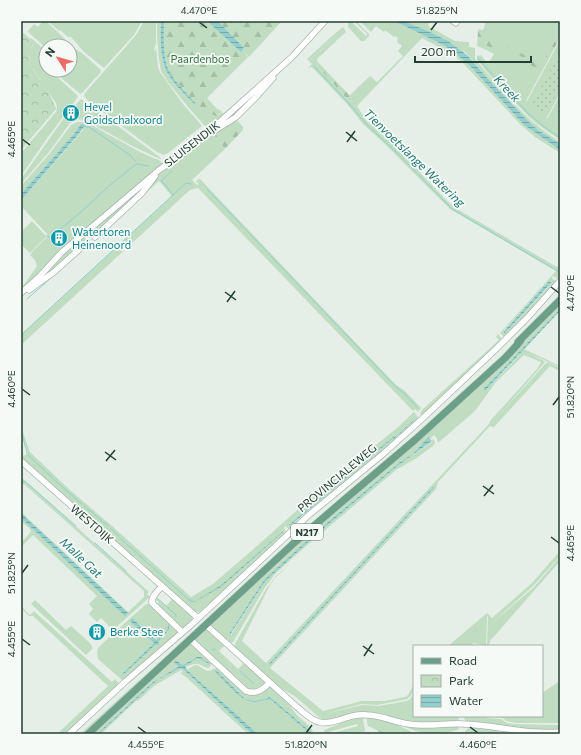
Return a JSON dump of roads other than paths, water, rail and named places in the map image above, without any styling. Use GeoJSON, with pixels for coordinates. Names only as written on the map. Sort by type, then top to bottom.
{"type":"FeatureCollection","features":[{"type":"Feature","properties":{"kind":"main road","name":"PROVINCIALEWEG"},"geometry":{"type":"LineString","coordinates":[[88,734],[294,543],[404,450],[415,437],[522,340],[560,300]]}},
{"type":"Feature","properties":{"kind":"street"},"geometry":{"type":"LineString","coordinates":[[209,132],[217,129],[236,117],[261,93],[286,62],[325,21]]}},
{"type":"Feature","properties":{"kind":"street"},"geometry":{"type":"LineString","coordinates":[[453,21],[456,23],[457,21]]}},
{"type":"Feature","properties":{"kind":"street","name":"SLUISENDIJK"},"geometry":{"type":"LineString","coordinates":[[21,293],[39,277],[62,252],[157,172],[185,152],[209,132],[286,62]]}},
{"type":"Feature","properties":{"kind":"street","name":"SLUISENDIJK"},"geometry":{"type":"LineString","coordinates":[[95,237],[144,191],[157,172]]}},
{"type":"Feature","properties":{"kind":"street","name":"SLUISENDIJK"},"geometry":{"type":"LineString","coordinates":[[21,293],[28,291],[53,273],[83,246]]}},
{"type":"Feature","properties":{"kind":"street","name":"PROVINCIALEWEG"},"geometry":{"type":"LineString","coordinates":[[69,734],[126,681],[198,618],[310,514],[391,447],[475,370],[519,326],[560,281]]}},
{"type":"Feature","properties":{"kind":"street","name":"WESTDIJK"},"geometry":{"type":"LineString","coordinates":[[21,461],[198,618]]}},
{"type":"Feature","properties":{"kind":"street"},"geometry":{"type":"LineString","coordinates":[[162,586],[153,597],[152,603],[180,630]]}},
{"type":"Feature","properties":{"kind":"street"},"geometry":{"type":"LineString","coordinates":[[206,625],[305,714],[321,723],[353,716],[373,715],[410,724],[462,724],[525,731],[560,732]]}},
{"type":"Feature","properties":{"kind":"street"},"geometry":{"type":"LineString","coordinates":[[193,642],[246,691],[250,693],[258,692],[270,683]]}},
{"type":"Feature","properties":{"kind":"water"},"geometry":{"type":"Polygon","coordinates":[[[161,21],[164,21],[164,47],[167,67],[179,85],[196,104],[195,105],[174,82],[165,69],[161,48],[161,21]]]}},
{"type":"Feature","properties":{"kind":"water"},"geometry":{"type":"Polygon","coordinates":[[[207,21],[216,21],[220,23],[244,48],[241,52],[207,21]]]}},
{"type":"Feature","properties":{"kind":"water"},"geometry":{"type":"Polygon","coordinates":[[[394,21],[403,21],[428,31],[448,41],[462,51],[526,119],[538,130],[560,144],[560,150],[524,125],[470,66],[456,54],[445,46],[394,21]]]}},
{"type":"Feature","properties":{"kind":"water"},"geometry":{"type":"Polygon","coordinates":[[[81,124],[85,125],[78,135],[21,200],[21,194],[81,124]]]}},
{"type":"Feature","properties":{"kind":"water"},"geometry":{"type":"Polygon","coordinates":[[[549,281],[551,283],[504,333],[504,331],[549,281]]]}},
{"type":"Feature","properties":{"kind":"water"},"geometry":{"type":"Polygon","coordinates":[[[560,309],[560,311],[485,391],[483,389],[560,309]]]}},
{"type":"Feature","properties":{"kind":"water"},"geometry":{"type":"Polygon","coordinates":[[[416,418],[396,437],[290,526],[289,525],[339,481],[416,418]]]}},
{"type":"Feature","properties":{"kind":"water"},"geometry":{"type":"Polygon","coordinates":[[[428,437],[432,441],[395,468],[317,534],[270,577],[264,583],[230,635],[229,634],[264,580],[328,522],[400,462],[413,454],[428,437]]]}},
{"type":"Feature","properties":{"kind":"water"},"geometry":{"type":"Polygon","coordinates":[[[433,487],[434,488],[270,665],[269,664],[433,487]]]}},
{"type":"Feature","properties":{"kind":"water"},"geometry":{"type":"Polygon","coordinates":[[[21,513],[128,613],[125,616],[21,518],[21,513]]]}},
{"type":"Feature","properties":{"kind":"water"},"geometry":{"type":"Polygon","coordinates":[[[282,532],[221,587],[194,602],[189,600],[195,601],[220,586],[282,532]]]}},
{"type":"Feature","properties":{"kind":"water"},"geometry":{"type":"Polygon","coordinates":[[[132,618],[156,640],[167,631],[168,624],[169,630],[158,642],[158,645],[156,644],[122,676],[121,675],[154,643],[130,621],[132,618]]]}},
{"type":"Feature","properties":{"kind":"water"},"geometry":{"type":"Polygon","coordinates":[[[197,657],[201,657],[209,664],[198,658],[185,666],[187,670],[258,734],[252,734],[183,669],[180,668],[159,679],[99,734],[97,734],[153,682],[178,667],[174,662],[176,660],[183,665],[197,657]]]}},
{"type":"Feature","properties":{"kind":"water"},"geometry":{"type":"Polygon","coordinates":[[[216,670],[245,699],[255,701],[269,697],[271,698],[311,732],[311,734],[309,734],[271,700],[252,702],[248,701],[243,698],[227,684],[215,671],[216,670]]]}},
{"type":"Feature","properties":{"kind":"waterway","name":"Kreek"},"geometry":{"type":"LineString","coordinates":[[478,58],[528,113],[560,138]]}},
{"type":"Feature","properties":{"kind":"waterway","name":"Tienvoetslange Watering"},"geometry":{"type":"LineString","coordinates":[[314,66],[366,124],[452,209],[559,272]]}},
{"type":"Feature","properties":{"kind":"waterway"},"geometry":{"type":"LineString","coordinates":[[84,126],[89,127],[130,155],[136,162]]}},
{"type":"Feature","properties":{"kind":"waterway"},"geometry":{"type":"LineString","coordinates":[[53,235],[135,165],[149,166]]}},
{"type":"Feature","properties":{"kind":"waterway"},"geometry":{"type":"LineString","coordinates":[[162,180],[172,171]]}},
{"type":"Feature","properties":{"kind":"waterway"},"geometry":{"type":"LineString","coordinates":[[161,180],[173,195],[186,183],[191,184]]}},
{"type":"Feature","properties":{"kind":"waterway"},"geometry":{"type":"LineString","coordinates":[[207,189],[396,387],[417,407]]}},
{"type":"Feature","properties":{"kind":"waterway"},"geometry":{"type":"LineString","coordinates":[[21,335],[173,195]]}},
{"type":"Feature","properties":{"kind":"waterway"},"geometry":{"type":"LineString","coordinates":[[47,235],[50,238],[51,236]]}},
{"type":"Feature","properties":{"kind":"waterway"},"geometry":{"type":"LineString","coordinates":[[27,299],[51,278]]}},
{"type":"Feature","properties":{"kind":"waterway"},"geometry":{"type":"LineString","coordinates":[[21,434],[27,452]]}},
{"type":"Feature","properties":{"kind":"waterway"},"geometry":{"type":"LineString","coordinates":[[28,455],[82,504]]}},
{"type":"Feature","properties":{"kind":"waterway"},"geometry":{"type":"LineString","coordinates":[[21,483],[24,481],[26,482],[76,526]]}},
{"type":"Feature","properties":{"kind":"waterway"},"geometry":{"type":"LineString","coordinates":[[84,506],[108,526]]}},
{"type":"Feature","properties":{"kind":"waterway"},"geometry":{"type":"LineString","coordinates":[[111,529],[119,536]]}},
{"type":"Feature","properties":{"kind":"waterway"},"geometry":{"type":"LineString","coordinates":[[121,539],[189,600]]}},
{"type":"Feature","properties":{"kind":"waterway"},"geometry":{"type":"LineString","coordinates":[[95,543],[126,571]]}},
{"type":"Feature","properties":{"kind":"waterway"},"geometry":{"type":"LineString","coordinates":[[157,598],[174,613],[176,617]]}},
{"type":"Feature","properties":{"kind":"waterway"},"geometry":{"type":"LineString","coordinates":[[212,649],[216,650]]}},
{"type":"Feature","properties":{"kind":"waterway"},"geometry":{"type":"LineString","coordinates":[[240,671],[254,684]]}},
{"type":"Feature","properties":{"kind":"waterway"},"geometry":{"type":"LineString","coordinates":[[379,731],[386,734]]}},
{"type":"Feature","properties":{"kind":"place","name":"Hevel Goidschalxoord"},"geometry":{"type":"Point","coordinates":[71,113]}},
{"type":"Feature","properties":{"kind":"place","name":"Watertoren Heinenoord"},"geometry":{"type":"Point","coordinates":[59,238]}},
{"type":"Feature","properties":{"kind":"place","name":"Berke Stee"},"geometry":{"type":"Point","coordinates":[97,632]}},
{"type":"Feature","properties":{"kind":"park label","name":"Paardenbos"},"geometry":{"type":"Point","coordinates":[200,59]}},
{"type":"Feature","properties":{"kind":"water label","name":"Malle Gat"},"geometry":{"type":"Point","coordinates":[81,558]}}]}
